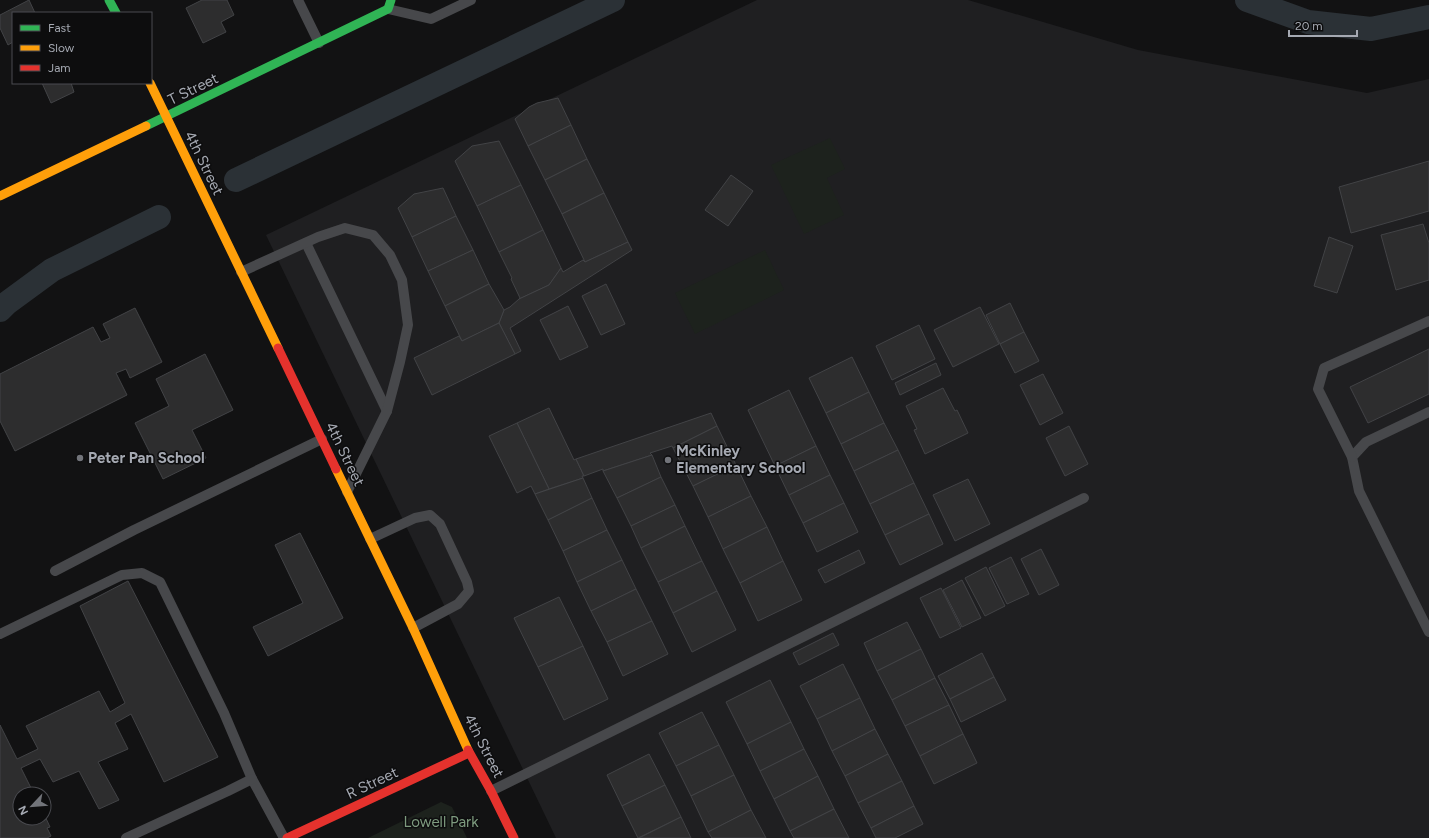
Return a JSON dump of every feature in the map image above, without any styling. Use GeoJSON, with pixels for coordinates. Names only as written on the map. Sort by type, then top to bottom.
{"type":"FeatureCollection","features":[{"type":"Feature","properties":{"kind":"street"},"geometry":{"type":"LineString","coordinates":[[109,0],[115,12]]}},
{"type":"Feature","properties":{"kind":"street","name":"T Street"},"geometry":{"type":"LineString","coordinates":[[0,196],[319,43],[390,5]]}},
{"type":"Feature","properties":{"kind":"street","name":"4th Street"},"geometry":{"type":"LineString","coordinates":[[150,84],[413,628],[469,753],[491,791],[514,838]]}},
{"type":"Feature","properties":{"kind":"street","name":"R Street"},"geometry":{"type":"LineString","coordinates":[[287,838],[469,753]]}},
{"type":"Feature","properties":{"kind":"lane"},"geometry":{"type":"LineString","coordinates":[[298,0],[319,43]]}},
{"type":"Feature","properties":{"kind":"lane"},"geometry":{"type":"LineString","coordinates":[[390,5],[431,19],[471,0]]}},
{"type":"Feature","properties":{"kind":"lane"},"geometry":{"type":"LineString","coordinates":[[241,272],[306,243],[345,228],[373,236],[390,255],[402,280],[408,325],[387,411],[347,492]]}},
{"type":"Feature","properties":{"kind":"lane"},"geometry":{"type":"LineString","coordinates":[[306,243],[387,411]]}},
{"type":"Feature","properties":{"kind":"lane"},"geometry":{"type":"LineString","coordinates":[[1429,321],[1324,368],[1318,389],[1352,457],[1359,491],[1429,632]]}},
{"type":"Feature","properties":{"kind":"lane"},"geometry":{"type":"LineString","coordinates":[[1352,457],[1366,442],[1429,412]]}},
{"type":"Feature","properties":{"kind":"lane"},"geometry":{"type":"LineString","coordinates":[[55,571],[134,530],[322,439]]}},
{"type":"Feature","properties":{"kind":"lane"},"geometry":{"type":"LineString","coordinates":[[491,791],[1084,498]]}},
{"type":"Feature","properties":{"kind":"lane"},"geometry":{"type":"LineString","coordinates":[[370,539],[415,518],[430,514],[440,524],[467,582],[469,591],[458,604],[413,628]]}},
{"type":"Feature","properties":{"kind":"lane"},"geometry":{"type":"LineString","coordinates":[[0,634],[122,575],[142,573],[160,582],[224,713],[252,779],[284,838]]}},
{"type":"Feature","properties":{"kind":"lane"},"geometry":{"type":"LineString","coordinates":[[126,838],[252,779]]}},
{"type":"Feature","properties":{"kind":"shaded area"},"geometry":{"type":"Polygon","coordinates":[[[757,0],[968,0],[1138,50],[1367,93],[1429,79],[1429,838],[556,838],[266,235],[757,0]]]}},
{"type":"Feature","properties":{"kind":"green space"},"geometry":{"type":"Polygon","coordinates":[[[830,138],[845,169],[827,178],[844,215],[804,234],[771,165],[830,138]]]}},
{"type":"Feature","properties":{"kind":"green space"},"geometry":{"type":"Polygon","coordinates":[[[765,250],[784,290],[695,334],[675,293],[765,250]]]}},
{"type":"Feature","properties":{"kind":"green space","name":"Lowell Park"},"geometry":{"type":"Polygon","coordinates":[[[441,802],[452,807],[467,838],[368,838],[441,802]]]}},
{"type":"Feature","properties":{"kind":"building"},"geometry":{"type":"Polygon","coordinates":[[[29,0],[35,12],[12,12],[12,43],[8,45],[0,28],[0,15],[29,0]]]}},
{"type":"Feature","properties":{"kind":"building"},"geometry":{"type":"Polygon","coordinates":[[[202,0],[227,0],[234,15],[221,22],[226,32],[203,43],[186,8],[202,0]]]}},
{"type":"Feature","properties":{"kind":"building"},"geometry":{"type":"Polygon","coordinates":[[[42,84],[71,84],[74,92],[51,103],[42,84]]]}},
{"type":"Feature","properties":{"kind":"building"},"geometry":{"type":"Polygon","coordinates":[[[558,98],[571,125],[528,146],[515,119],[529,107],[537,103],[558,98]]]}},
{"type":"Feature","properties":{"kind":"building"},"geometry":{"type":"Polygon","coordinates":[[[571,125],[587,159],[545,180],[528,146],[571,125]]]}},
{"type":"Feature","properties":{"kind":"building"},"geometry":{"type":"Polygon","coordinates":[[[499,141],[521,185],[477,206],[455,161],[472,146],[499,141]]]}},
{"type":"Feature","properties":{"kind":"building"},"geometry":{"type":"Polygon","coordinates":[[[587,159],[604,193],[562,214],[545,180],[587,159]]]}},
{"type":"Feature","properties":{"kind":"building"},"geometry":{"type":"Polygon","coordinates":[[[1429,161],[1429,211],[1351,233],[1339,187],[1429,161]]]}},
{"type":"Feature","properties":{"kind":"building"},"geometry":{"type":"Polygon","coordinates":[[[731,175],[753,191],[728,226],[705,210],[731,175]]]}},
{"type":"Feature","properties":{"kind":"building"},"geometry":{"type":"Polygon","coordinates":[[[521,185],[543,230],[499,252],[477,206],[521,185]]]}},
{"type":"Feature","properties":{"kind":"building"},"geometry":{"type":"Polygon","coordinates":[[[443,188],[456,216],[412,237],[398,208],[414,194],[443,188]]]}},
{"type":"Feature","properties":{"kind":"building"},"geometry":{"type":"Polygon","coordinates":[[[604,193],[628,242],[585,262],[562,214],[604,193]]]}},
{"type":"Feature","properties":{"kind":"building"},"geometry":{"type":"Polygon","coordinates":[[[456,216],[473,250],[428,271],[412,237],[456,216]]]}},
{"type":"Feature","properties":{"kind":"building"},"geometry":{"type":"Polygon","coordinates":[[[1423,224],[1429,243],[1429,280],[1396,290],[1381,235],[1423,224]]]}},
{"type":"Feature","properties":{"kind":"building"},"geometry":{"type":"Polygon","coordinates":[[[543,230],[561,268],[549,285],[519,299],[520,298],[511,279],[512,278],[499,252],[543,230]]]}},
{"type":"Feature","properties":{"kind":"building"},"geometry":{"type":"Polygon","coordinates":[[[1329,237],[1353,246],[1337,293],[1314,286],[1329,237]]]}},
{"type":"Feature","properties":{"kind":"building"},"geometry":{"type":"Polygon","coordinates":[[[628,242],[632,250],[510,328],[521,351],[515,354],[499,323],[504,310],[519,299],[549,285],[561,268],[563,272],[583,260],[585,262],[628,242]]]}},
{"type":"Feature","properties":{"kind":"building"},"geometry":{"type":"Polygon","coordinates":[[[473,250],[489,284],[445,306],[428,271],[473,250]]]}},
{"type":"Feature","properties":{"kind":"building"},"geometry":{"type":"Polygon","coordinates":[[[489,284],[504,310],[499,323],[462,341],[445,306],[489,284]]]}},
{"type":"Feature","properties":{"kind":"building"},"geometry":{"type":"Polygon","coordinates":[[[606,284],[625,324],[601,335],[582,296],[606,284]]]}},
{"type":"Feature","properties":{"kind":"building"},"geometry":{"type":"Polygon","coordinates":[[[1010,303],[1024,332],[1000,344],[986,315],[1010,303]]]}},
{"type":"Feature","properties":{"kind":"building"},"geometry":{"type":"Polygon","coordinates":[[[568,306],[588,347],[560,360],[540,320],[568,306]]]}},
{"type":"Feature","properties":{"kind":"building"},"geometry":{"type":"Polygon","coordinates":[[[980,307],[999,344],[953,367],[934,330],[980,307]]]}},
{"type":"Feature","properties":{"kind":"building"},"geometry":{"type":"Polygon","coordinates":[[[135,308],[162,362],[130,378],[126,369],[116,373],[127,395],[15,451],[0,421],[0,374],[93,327],[101,342],[110,338],[103,324],[135,308]]]}},
{"type":"Feature","properties":{"kind":"building"},"geometry":{"type":"Polygon","coordinates":[[[499,323],[515,354],[432,395],[414,358],[459,336],[462,341],[499,323]]]}},
{"type":"Feature","properties":{"kind":"building"},"geometry":{"type":"Polygon","coordinates":[[[919,325],[935,359],[892,380],[876,346],[919,325]]]}},
{"type":"Feature","properties":{"kind":"building"},"geometry":{"type":"Polygon","coordinates":[[[1024,332],[1039,361],[1015,373],[1000,344],[1024,332]]]}},
{"type":"Feature","properties":{"kind":"building"},"geometry":{"type":"Polygon","coordinates":[[[1429,349],[1429,394],[1368,423],[1350,387],[1429,349]]]}},
{"type":"Feature","properties":{"kind":"building"},"geometry":{"type":"Polygon","coordinates":[[[205,354],[233,410],[192,430],[206,458],[163,479],[135,423],[169,406],[156,379],[205,354]]]}},
{"type":"Feature","properties":{"kind":"building"},"geometry":{"type":"Polygon","coordinates":[[[852,357],[869,392],[826,413],[809,378],[852,357]]]}},
{"type":"Feature","properties":{"kind":"building"},"geometry":{"type":"Polygon","coordinates":[[[936,363],[941,375],[900,395],[895,383],[936,363]]]}},
{"type":"Feature","properties":{"kind":"building"},"geometry":{"type":"Polygon","coordinates":[[[1043,374],[1063,413],[1040,425],[1020,385],[1043,374]]]}},
{"type":"Feature","properties":{"kind":"building"},"geometry":{"type":"Polygon","coordinates":[[[943,388],[955,411],[957,410],[968,433],[925,454],[914,430],[917,429],[906,406],[943,388]]]}},
{"type":"Feature","properties":{"kind":"building"},"geometry":{"type":"Polygon","coordinates":[[[789,390],[816,446],[775,466],[748,410],[789,390]]]}},
{"type":"Feature","properties":{"kind":"building"},"geometry":{"type":"Polygon","coordinates":[[[869,392],[884,423],[841,444],[826,413],[869,392]]]}},
{"type":"Feature","properties":{"kind":"building"},"geometry":{"type":"Polygon","coordinates":[[[549,408],[574,460],[576,459],[584,476],[582,476],[583,478],[549,489],[517,423],[549,408]]]}},
{"type":"Feature","properties":{"kind":"building"},"geometry":{"type":"Polygon","coordinates":[[[711,413],[717,426],[673,448],[672,446],[650,453],[652,455],[584,476],[576,459],[711,413]]]}},
{"type":"Feature","properties":{"kind":"building"},"geometry":{"type":"Polygon","coordinates":[[[517,423],[549,489],[535,494],[531,486],[517,493],[489,436],[517,423]]]}},
{"type":"Feature","properties":{"kind":"building"},"geometry":{"type":"Polygon","coordinates":[[[884,423],[898,450],[854,471],[841,444],[884,423]]]}},
{"type":"Feature","properties":{"kind":"building"},"geometry":{"type":"Polygon","coordinates":[[[717,426],[736,465],[693,486],[673,448],[717,426]]]}},
{"type":"Feature","properties":{"kind":"building"},"geometry":{"type":"Polygon","coordinates":[[[1069,426],[1088,464],[1065,476],[1046,438],[1069,426]]]}},
{"type":"Feature","properties":{"kind":"building"},"geometry":{"type":"Polygon","coordinates":[[[816,446],[830,475],[789,495],[775,466],[816,446]]]}},
{"type":"Feature","properties":{"kind":"building"},"geometry":{"type":"Polygon","coordinates":[[[898,450],[914,483],[870,504],[854,471],[898,450]]]}},
{"type":"Feature","properties":{"kind":"building"},"geometry":{"type":"Polygon","coordinates":[[[652,455],[661,477],[617,498],[603,471],[652,455]]]}},
{"type":"Feature","properties":{"kind":"building"},"geometry":{"type":"Polygon","coordinates":[[[736,465],[751,496],[708,517],[693,486],[736,465]]]}},
{"type":"Feature","properties":{"kind":"building"},"geometry":{"type":"Polygon","coordinates":[[[830,475],[844,503],[803,523],[789,495],[830,475]]]}},
{"type":"Feature","properties":{"kind":"building"},"geometry":{"type":"Polygon","coordinates":[[[661,477],[675,505],[631,526],[617,498],[661,477]]]}},
{"type":"Feature","properties":{"kind":"building"},"geometry":{"type":"Polygon","coordinates":[[[583,478],[592,498],[548,520],[535,494],[583,478]]]}},
{"type":"Feature","properties":{"kind":"building"},"geometry":{"type":"Polygon","coordinates":[[[968,479],[990,524],[955,541],[933,495],[968,479]]]}},
{"type":"Feature","properties":{"kind":"building"},"geometry":{"type":"Polygon","coordinates":[[[914,483],[929,514],[885,535],[870,504],[914,483]]]}},
{"type":"Feature","properties":{"kind":"building"},"geometry":{"type":"Polygon","coordinates":[[[751,496],[767,527],[723,549],[708,517],[751,496]]]}},
{"type":"Feature","properties":{"kind":"building"},"geometry":{"type":"Polygon","coordinates":[[[592,498],[607,530],[563,551],[548,520],[592,498]]]}},
{"type":"Feature","properties":{"kind":"building"},"geometry":{"type":"Polygon","coordinates":[[[844,503],[858,532],[817,552],[803,523],[844,503]]]}},
{"type":"Feature","properties":{"kind":"building"},"geometry":{"type":"Polygon","coordinates":[[[675,505],[685,526],[641,548],[631,526],[675,505]]]}},
{"type":"Feature","properties":{"kind":"building"},"geometry":{"type":"Polygon","coordinates":[[[929,514],[943,544],[900,565],[885,535],[929,514]]]}},
{"type":"Feature","properties":{"kind":"building"},"geometry":{"type":"Polygon","coordinates":[[[685,526],[702,561],[658,582],[641,548],[685,526]]]}},
{"type":"Feature","properties":{"kind":"building"},"geometry":{"type":"Polygon","coordinates":[[[767,527],[783,561],[740,583],[723,549],[767,527]]]}},
{"type":"Feature","properties":{"kind":"building"},"geometry":{"type":"Polygon","coordinates":[[[607,530],[622,560],[577,582],[563,551],[607,530]]]}},
{"type":"Feature","properties":{"kind":"building"},"geometry":{"type":"Polygon","coordinates":[[[300,533],[343,618],[268,656],[253,627],[303,603],[275,545],[300,533]]]}},
{"type":"Feature","properties":{"kind":"building"},"geometry":{"type":"Polygon","coordinates":[[[1041,549],[1059,585],[1039,595],[1021,559],[1041,549]]]}},
{"type":"Feature","properties":{"kind":"building"},"geometry":{"type":"Polygon","coordinates":[[[859,550],[865,563],[825,583],[818,570],[859,550]]]}},
{"type":"Feature","properties":{"kind":"building"},"geometry":{"type":"Polygon","coordinates":[[[1011,557],[1029,594],[1007,604],[989,568],[1011,557]]]}},
{"type":"Feature","properties":{"kind":"building"},"geometry":{"type":"Polygon","coordinates":[[[622,560],[636,589],[591,611],[577,582],[622,560]]]}},
{"type":"Feature","properties":{"kind":"building"},"geometry":{"type":"Polygon","coordinates":[[[702,561],[717,591],[673,613],[658,582],[702,561]]]}},
{"type":"Feature","properties":{"kind":"building"},"geometry":{"type":"Polygon","coordinates":[[[783,561],[802,600],[758,621],[740,583],[783,561]]]}},
{"type":"Feature","properties":{"kind":"building"},"geometry":{"type":"Polygon","coordinates":[[[986,567],[1005,606],[985,616],[965,578],[986,567]]]}},
{"type":"Feature","properties":{"kind":"building"},"geometry":{"type":"Polygon","coordinates":[[[962,580],[981,618],[962,627],[943,590],[962,580]]]}},
{"type":"Feature","properties":{"kind":"building"},"geometry":{"type":"Polygon","coordinates":[[[128,581],[218,757],[164,782],[131,714],[115,723],[128,749],[98,762],[119,800],[99,809],[79,771],[53,782],[40,759],[21,768],[30,786],[12,786],[12,826],[50,826],[47,828],[51,836],[47,838],[0,838],[0,725],[17,759],[38,749],[26,726],[99,691],[110,712],[125,703],[80,606],[128,581]]]}},
{"type":"Feature","properties":{"kind":"building"},"geometry":{"type":"Polygon","coordinates":[[[941,588],[961,628],[940,638],[920,598],[941,588]]]}},
{"type":"Feature","properties":{"kind":"building"},"geometry":{"type":"Polygon","coordinates":[[[636,589],[652,621],[607,642],[591,611],[636,589]]]}},
{"type":"Feature","properties":{"kind":"building"},"geometry":{"type":"Polygon","coordinates":[[[717,591],[736,630],[692,652],[673,613],[717,591]]]}},
{"type":"Feature","properties":{"kind":"building"},"geometry":{"type":"Polygon","coordinates":[[[559,597],[583,646],[538,667],[514,618],[559,597]]]}},
{"type":"Feature","properties":{"kind":"building"},"geometry":{"type":"Polygon","coordinates":[[[652,621],[668,654],[623,676],[607,642],[652,621]]]}},
{"type":"Feature","properties":{"kind":"building"},"geometry":{"type":"Polygon","coordinates":[[[907,622],[921,649],[877,671],[864,643],[907,622]]]}},
{"type":"Feature","properties":{"kind":"building"},"geometry":{"type":"Polygon","coordinates":[[[833,633],[839,645],[799,665],[793,653],[833,633]]]}},
{"type":"Feature","properties":{"kind":"building"},"geometry":{"type":"Polygon","coordinates":[[[583,646],[608,699],[564,720],[538,667],[583,646]]]}},
{"type":"Feature","properties":{"kind":"building"},"geometry":{"type":"Polygon","coordinates":[[[921,649],[935,678],[892,700],[877,671],[921,649]]]}},
{"type":"Feature","properties":{"kind":"building"},"geometry":{"type":"Polygon","coordinates":[[[982,653],[994,677],[950,699],[938,676],[982,653]]]}},
{"type":"Feature","properties":{"kind":"building"},"geometry":{"type":"Polygon","coordinates":[[[843,664],[860,698],[817,719],[800,686],[843,664]]]}},
{"type":"Feature","properties":{"kind":"building"},"geometry":{"type":"Polygon","coordinates":[[[994,677],[1006,700],[961,722],[950,699],[994,677]]]}},
{"type":"Feature","properties":{"kind":"building"},"geometry":{"type":"Polygon","coordinates":[[[935,678],[949,705],[905,726],[892,700],[935,678]]]}},
{"type":"Feature","properties":{"kind":"building"},"geometry":{"type":"Polygon","coordinates":[[[770,680],[791,722],[747,744],[726,702],[770,680]]]}},
{"type":"Feature","properties":{"kind":"building"},"geometry":{"type":"Polygon","coordinates":[[[860,698],[875,729],[832,751],[817,719],[860,698]]]}},
{"type":"Feature","properties":{"kind":"building"},"geometry":{"type":"Polygon","coordinates":[[[949,705],[963,734],[920,756],[905,726],[949,705]]]}},
{"type":"Feature","properties":{"kind":"building"},"geometry":{"type":"Polygon","coordinates":[[[702,712],[719,745],[676,766],[659,733],[702,712]]]}},
{"type":"Feature","properties":{"kind":"building"},"geometry":{"type":"Polygon","coordinates":[[[791,722],[804,749],[760,771],[747,744],[791,722]]]}},
{"type":"Feature","properties":{"kind":"building"},"geometry":{"type":"Polygon","coordinates":[[[875,729],[888,754],[845,776],[832,751],[875,729]]]}},
{"type":"Feature","properties":{"kind":"building"},"geometry":{"type":"Polygon","coordinates":[[[963,734],[977,763],[934,784],[920,756],[963,734]]]}},
{"type":"Feature","properties":{"kind":"building"},"geometry":{"type":"Polygon","coordinates":[[[719,745],[734,775],[691,796],[676,766],[719,745]]]}},
{"type":"Feature","properties":{"kind":"building"},"geometry":{"type":"Polygon","coordinates":[[[804,749],[818,776],[774,799],[760,771],[804,749]]]}},
{"type":"Feature","properties":{"kind":"building"},"geometry":{"type":"Polygon","coordinates":[[[649,754],[665,785],[622,806],[607,775],[649,754]]]}},
{"type":"Feature","properties":{"kind":"building"},"geometry":{"type":"Polygon","coordinates":[[[888,754],[902,781],[858,803],[845,776],[888,754]]]}},
{"type":"Feature","properties":{"kind":"building"},"geometry":{"type":"Polygon","coordinates":[[[734,775],[751,810],[708,832],[691,796],[734,775]]]}},
{"type":"Feature","properties":{"kind":"building"},"geometry":{"type":"Polygon","coordinates":[[[818,776],[834,809],[790,831],[774,799],[818,776]]]}},
{"type":"Feature","properties":{"kind":"building"},"geometry":{"type":"Polygon","coordinates":[[[902,781],[914,806],[871,828],[858,803],[902,781]]]}},
{"type":"Feature","properties":{"kind":"building"},"geometry":{"type":"Polygon","coordinates":[[[665,785],[681,817],[638,838],[622,806],[665,785]]]}},
{"type":"Feature","properties":{"kind":"building"},"geometry":{"type":"Polygon","coordinates":[[[914,806],[923,824],[895,838],[876,838],[871,828],[914,806]]]}},
{"type":"Feature","properties":{"kind":"building"},"geometry":{"type":"Polygon","coordinates":[[[834,809],[849,838],[794,838],[790,831],[834,809]]]}},
{"type":"Feature","properties":{"kind":"building"},"geometry":{"type":"Polygon","coordinates":[[[751,810],[766,838],[712,838],[708,832],[751,810]]]}},
{"type":"Feature","properties":{"kind":"building"},"geometry":{"type":"Polygon","coordinates":[[[681,817],[691,838],[639,838],[681,817]]]}},
{"type":"Feature","properties":{"kind":"waterway"},"geometry":{"type":"LineString","coordinates":[[236,180],[613,0]]}},
{"type":"Feature","properties":{"kind":"waterway"},"geometry":{"type":"LineString","coordinates":[[1247,0],[1308,22],[1371,29],[1429,17]]}},
{"type":"Feature","properties":{"kind":"waterway"},"geometry":{"type":"LineString","coordinates":[[0,310],[7,303],[52,270],[159,217]]}},
{"type":"Feature","properties":{"kind":"traffic: fast"},"geometry":{"type":"LineString","coordinates":[[109,0],[115,12]]}},
{"type":"Feature","properties":{"kind":"traffic: fast"},"geometry":{"type":"LineString","coordinates":[[146,126],[388,9],[391,0]]}},
{"type":"Feature","properties":{"kind":"traffic: slow"},"geometry":{"type":"LineString","coordinates":[[150,84],[278,348]]}},
{"type":"Feature","properties":{"kind":"traffic: slow"},"geometry":{"type":"LineString","coordinates":[[0,196],[146,126]]}},
{"type":"Feature","properties":{"kind":"traffic: slow"},"geometry":{"type":"LineString","coordinates":[[336,469],[413,628],[468,750]]}},
{"type":"Feature","properties":{"kind":"traffic: jam"},"geometry":{"type":"LineString","coordinates":[[278,348],[336,469]]}},
{"type":"Feature","properties":{"kind":"traffic: jam"},"geometry":{"type":"LineString","coordinates":[[468,750],[491,791],[514,838]]}},
{"type":"Feature","properties":{"kind":"traffic: jam"},"geometry":{"type":"LineString","coordinates":[[287,838],[469,753]]}},
{"type":"Feature","properties":{"kind":"place","name":"Peter Pan School"},"geometry":{"type":"Point","coordinates":[80,458]}},
{"type":"Feature","properties":{"kind":"place","name":"McKinley Elementary School"},"geometry":{"type":"Point","coordinates":[668,460]}}]}
